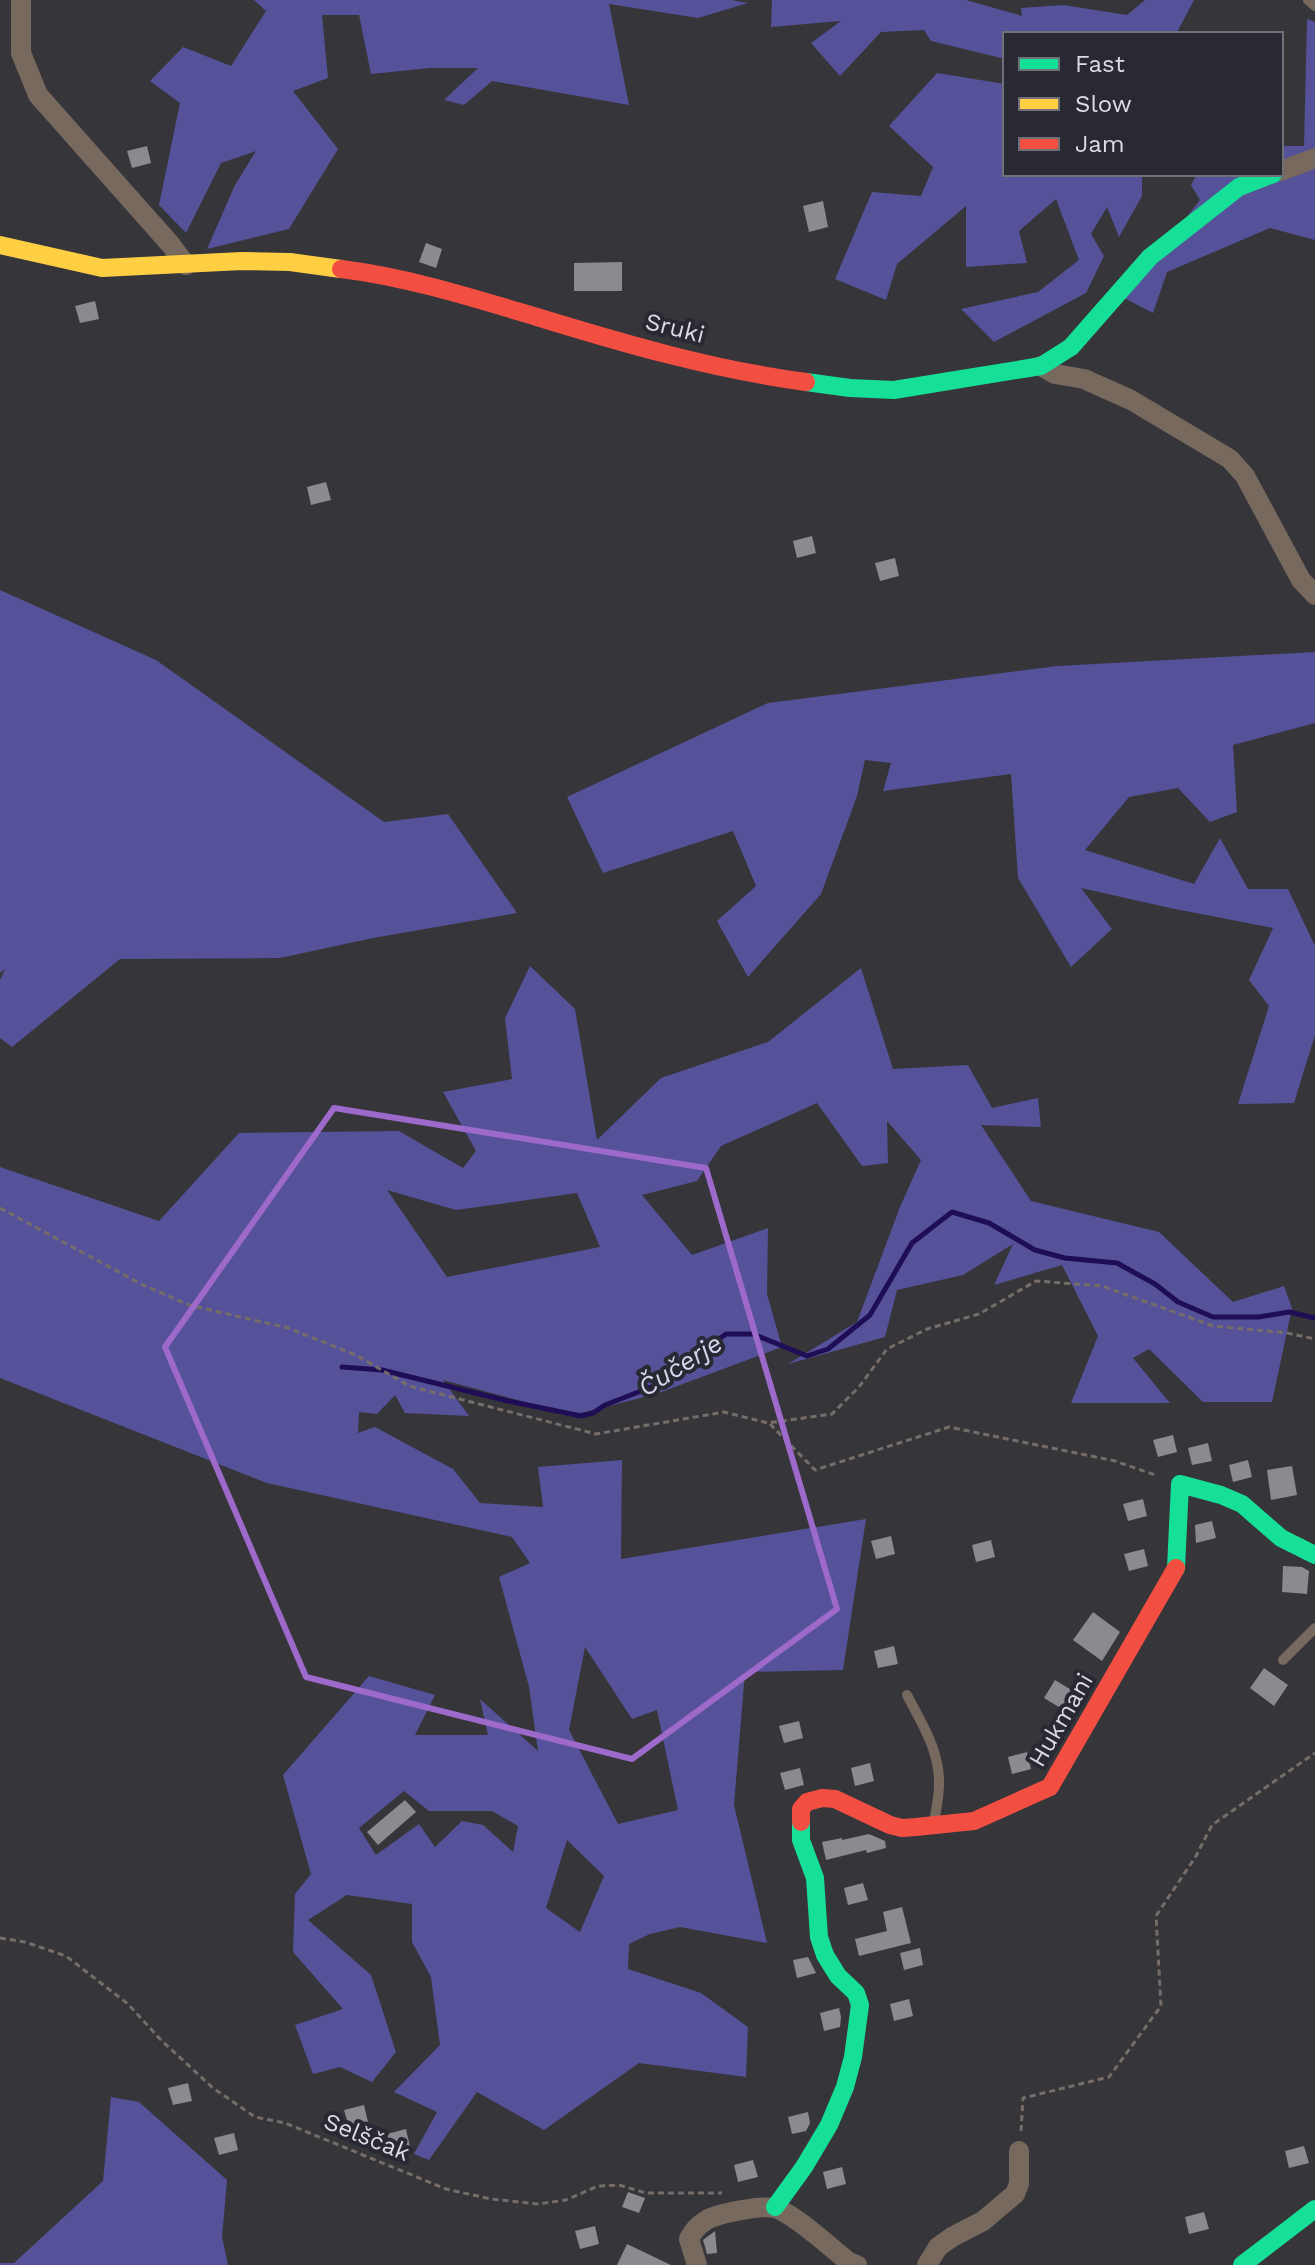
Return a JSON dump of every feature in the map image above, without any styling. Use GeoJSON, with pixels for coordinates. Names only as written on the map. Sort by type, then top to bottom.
{"type":"FeatureCollection","features":[{"type":"Feature","properties":{"kind":"street"},"geometry":{"type":"LineString","coordinates":[[21,0],[21,53],[38,95],[186,265]]}},
{"type":"Feature","properties":{"kind":"street"},"geometry":{"type":"LineString","coordinates":[[1283,170],[1315,158]]}},
{"type":"Feature","properties":{"kind":"street","name":"Sruki"},"geometry":{"type":"LineString","coordinates":[[0,245],[102,268],[242,261],[290,262],[366,272],[458,294],[582,331],[711,364],[776,378],[850,388],[894,390],[1041,366],[1071,347],[1150,257],[1239,187],[1268,176]]}},
{"type":"Feature","properties":{"kind":"street"},"geometry":{"type":"LineString","coordinates":[[1041,366],[1055,374],[1084,379],[1131,400],[1230,459],[1245,476],[1301,580],[1315,595]]}},
{"type":"Feature","properties":{"kind":"street"},"geometry":{"type":"LineString","coordinates":[[1180,1484],[1242,1504],[1281,1538],[1315,1555]]}},
{"type":"Feature","properties":{"kind":"street","name":"Hukmani"},"geometry":{"type":"LineString","coordinates":[[775,2207],[829,2125],[845,2087],[853,2057],[860,2005],[856,1993],[838,1976],[825,1955],[819,1937],[815,1878],[801,1840],[801,1809],[807,1802],[835,1799],[902,1828],[974,1821],[1050,1787],[1176,1570],[1180,1484]]}},
{"type":"Feature","properties":{"kind":"street"},"geometry":{"type":"LineString","coordinates":[[927,2265],[938,2247],[983,2221],[1015,2194],[1019,2184],[1019,2151]]}},
{"type":"Feature","properties":{"kind":"street"},"geometry":{"type":"LineString","coordinates":[[697,2265],[689,2239],[703,2222],[713,2216],[775,2207],[857,2265]]}},
{"type":"Feature","properties":{"kind":"street"},"geometry":{"type":"LineString","coordinates":[[1242,2265],[1315,2209]]}},
{"type":"Feature","properties":{"kind":"lane"},"geometry":{"type":"LineString","coordinates":[[1308,0],[1315,6]]}},
{"type":"Feature","properties":{"kind":"lane"},"geometry":{"type":"LineString","coordinates":[[1283,1660],[1315,1628]]}},
{"type":"Feature","properties":{"kind":"lane"},"geometry":{"type":"LineString","coordinates":[[907,1695],[934,1749],[938,1767],[934,1825]]}},
{"type":"Feature","properties":{"kind":"path"},"geometry":{"type":"LineString","coordinates":[[0,1208],[141,1284],[189,1305],[288,1328],[356,1355],[409,1386],[596,1434],[724,1412],[768,1423],[832,1414],[859,1387],[887,1349],[927,1329],[979,1314],[1036,1281],[1102,1286],[1213,1326],[1287,1333],[1315,1339]]}},
{"type":"Feature","properties":{"kind":"path"},"geometry":{"type":"LineString","coordinates":[[768,1423],[815,1470],[949,1427],[1115,1461],[1180,1484]]}},
{"type":"Feature","properties":{"kind":"path"},"geometry":{"type":"LineString","coordinates":[[1019,2151],[1023,2098],[1109,2077],[1161,2006],[1156,1916],[1196,1856],[1212,1825],[1315,1753]]}},
{"type":"Feature","properties":{"kind":"path","name":"Selščak"},"geometry":{"type":"LineString","coordinates":[[0,1938],[25,1942],[66,1956],[128,2004],[161,2040],[213,2088],[255,2117],[285,2123],[446,2189],[491,2199],[538,2204],[566,2200],[598,2186],[619,2185],[646,2193],[725,2193]]}},
{"type":"Feature","properties":{"kind":"highlighted area"},"geometry":{"type":"Polygon","coordinates":[[[334,1108],[706,1168],[837,1609],[632,1759],[306,1677],[165,1347],[334,1108]]]}},
{"type":"Feature","properties":{"kind":"shaded area"},"geometry":{"type":"Polygon","coordinates":[[[254,0],[731,0],[748,3],[698,18],[609,4],[629,105],[492,81],[464,105],[444,100],[478,68],[430,68],[371,74],[359,15],[322,15],[328,78],[293,91],[338,149],[289,229],[207,249],[235,185],[256,151],[221,163],[186,233],[159,205],[180,103],[150,81],[183,47],[231,66],[266,11],[254,0]]]}},
{"type":"Feature","properties":{"kind":"shaded area"},"geometry":{"type":"Polygon","coordinates":[[[772,0],[966,0],[1022,16],[1021,8],[1063,5],[1127,15],[1145,0],[1194,0],[1177,32],[1003,32],[1001,58],[931,41],[924,30],[881,32],[840,76],[811,43],[841,21],[771,27],[772,0]]]}},
{"type":"Feature","properties":{"kind":"shaded area"},"geometry":{"type":"Polygon","coordinates":[[[1307,19],[1315,22],[1315,240],[1270,228],[1167,272],[1153,313],[1124,298],[1200,200],[1191,185],[1196,176],[1283,176],[1283,146],[1304,146],[1307,19]]]}},
{"type":"Feature","properties":{"kind":"shaded area"},"geometry":{"type":"Polygon","coordinates":[[[937,73],[1003,84],[1003,176],[1142,176],[1142,196],[1119,237],[1107,207],[1091,234],[1104,256],[1086,293],[994,342],[961,309],[1038,292],[1079,260],[1056,199],[1019,231],[1027,263],[966,267],[966,206],[897,264],[886,300],[835,279],[872,192],[921,196],[933,167],[889,126],[937,73]]]}},
{"type":"Feature","properties":{"kind":"shaded area"},"geometry":{"type":"Polygon","coordinates":[[[0,590],[156,660],[384,822],[448,814],[517,913],[280,958],[120,959],[12,1047],[0,1038],[0,980],[5,969],[0,973],[0,590]]]}},
{"type":"Feature","properties":{"kind":"shaded area"},"geometry":{"type":"Polygon","coordinates":[[[1315,652],[1315,723],[1233,745],[1237,812],[1210,822],[1178,788],[1129,797],[1085,850],[1194,884],[1220,838],[1248,889],[1288,889],[1315,946],[1315,1035],[1294,1103],[1238,1104],[1269,1006],[1249,980],[1273,928],[1081,888],[1112,929],[1071,967],[1018,878],[1011,774],[883,791],[891,763],[865,760],[857,796],[821,894],[748,977],[717,921],[756,886],[733,831],[603,873],[567,797],[768,703],[1058,666],[1315,652]]]}},
{"type":"Feature","properties":{"kind":"shaded area"},"geometry":{"type":"Polygon","coordinates":[[[530,966],[575,1009],[597,1140],[661,1078],[768,1042],[861,968],[893,1069],[968,1065],[992,1108],[1038,1098],[1041,1127],[981,1125],[1031,1201],[1159,1232],[1233,1302],[1284,1286],[1292,1308],[1272,1402],[1203,1402],[1149,1349],[1133,1358],[1170,1403],[1071,1403],[1098,1336],[1062,1265],[994,1285],[1013,1244],[963,1275],[897,1290],[885,1337],[788,1364],[857,1322],[921,1160],[887,1121],[888,1163],[862,1166],[817,1103],[721,1146],[697,1181],[642,1195],[692,1255],[768,1228],[767,1294],[782,1347],[656,1394],[573,1415],[443,1380],[469,1416],[405,1413],[395,1395],[377,1414],[359,1412],[358,1433],[375,1427],[453,1469],[480,1503],[543,1507],[538,1467],[622,1460],[621,1559],[866,1519],[843,1670],[745,1672],[734,1805],[767,1943],[680,1927],[650,1934],[629,1944],[628,1969],[701,1993],[748,2027],[746,2077],[639,2063],[544,2130],[477,2092],[429,2160],[414,2154],[437,2112],[394,2092],[440,2045],[431,1977],[412,1942],[412,1904],[347,1895],[308,1920],[371,1975],[396,2052],[372,2082],[340,2067],[313,2074],[295,2025],[343,2009],[293,1952],[295,1894],[311,1874],[283,1775],[369,1676],[435,1695],[415,1735],[488,1735],[480,1699],[538,1751],[529,1687],[499,1577],[530,1563],[512,1537],[267,1483],[0,1378],[0,1167],[159,1221],[239,1133],[399,1131],[463,1168],[476,1151],[443,1092],[512,1079],[505,1018],[530,966]],[[387,1190],[447,1277],[600,1247],[577,1193],[456,1210],[387,1190]],[[585,1647],[569,1730],[618,1824],[678,1810],[657,1710],[632,1719],[585,1647]],[[404,1791],[359,1828],[376,1855],[419,1824],[435,1847],[462,1821],[483,1825],[513,1852],[518,1826],[492,1811],[429,1811],[404,1791]],[[567,1840],[546,1908],[580,1932],[604,1876],[567,1840]]]}},
{"type":"Feature","properties":{"kind":"shaded area"},"geometry":{"type":"Polygon","coordinates":[[[111,2097],[139,2102],[227,2180],[222,2237],[228,2265],[0,2265],[14,2263],[103,2181],[111,2097]]]}},
{"type":"Feature","properties":{"kind":"building"},"geometry":{"type":"Polygon","coordinates":[[[147,146],[151,163],[132,168],[127,151],[147,146]]]}},
{"type":"Feature","properties":{"kind":"building"},"geometry":{"type":"Polygon","coordinates":[[[823,201],[828,227],[809,232],[803,206],[823,201]]]}},
{"type":"Feature","properties":{"kind":"building"},"geometry":{"type":"Polygon","coordinates":[[[426,243],[442,249],[436,268],[419,262],[426,243]]]}},
{"type":"Feature","properties":{"kind":"building"},"geometry":{"type":"Polygon","coordinates":[[[622,262],[622,291],[574,291],[574,263],[622,262]]]}},
{"type":"Feature","properties":{"kind":"building"},"geometry":{"type":"Polygon","coordinates":[[[95,301],[99,319],[80,323],[75,306],[95,301]]]}},
{"type":"Feature","properties":{"kind":"building"},"geometry":{"type":"Polygon","coordinates":[[[326,482],[331,500],[311,505],[307,487],[326,482]]]}},
{"type":"Feature","properties":{"kind":"building"},"geometry":{"type":"Polygon","coordinates":[[[812,536],[816,553],[797,558],[793,541],[812,536]]]}},
{"type":"Feature","properties":{"kind":"building"},"geometry":{"type":"Polygon","coordinates":[[[895,558],[899,576],[880,581],[875,563],[895,558]]]}},
{"type":"Feature","properties":{"kind":"building"},"geometry":{"type":"Polygon","coordinates":[[[1173,1435],[1177,1452],[1158,1457],[1153,1440],[1173,1435]]]}},
{"type":"Feature","properties":{"kind":"building"},"geometry":{"type":"Polygon","coordinates":[[[1208,1443],[1212,1461],[1192,1465],[1188,1448],[1208,1443]]]}},
{"type":"Feature","properties":{"kind":"building"},"geometry":{"type":"Polygon","coordinates":[[[1248,1460],[1252,1477],[1233,1482],[1229,1465],[1248,1460]]]}},
{"type":"Feature","properties":{"kind":"building"},"geometry":{"type":"Polygon","coordinates":[[[1292,1466],[1297,1495],[1271,1500],[1267,1470],[1292,1466]]]}},
{"type":"Feature","properties":{"kind":"building"},"geometry":{"type":"Polygon","coordinates":[[[1143,1499],[1147,1516],[1128,1521],[1123,1504],[1143,1499]]]}},
{"type":"Feature","properties":{"kind":"building"},"geometry":{"type":"Polygon","coordinates":[[[1212,1521],[1216,1538],[1196,1543],[1195,1525],[1212,1521]]]}},
{"type":"Feature","properties":{"kind":"building"},"geometry":{"type":"Polygon","coordinates":[[[891,1536],[895,1554],[876,1559],[871,1541],[891,1536]]]}},
{"type":"Feature","properties":{"kind":"building"},"geometry":{"type":"Polygon","coordinates":[[[991,1540],[995,1557],[976,1562],[972,1545],[991,1540]]]}},
{"type":"Feature","properties":{"kind":"building"},"geometry":{"type":"Polygon","coordinates":[[[1144,1549],[1148,1566],[1129,1571],[1124,1554],[1144,1549]]]}},
{"type":"Feature","properties":{"kind":"building"},"geometry":{"type":"Polygon","coordinates":[[[1283,1566],[1302,1567],[1309,1571],[1307,1594],[1282,1592],[1283,1566]]]}},
{"type":"Feature","properties":{"kind":"building"},"geometry":{"type":"Polygon","coordinates":[[[1093,1612],[1120,1632],[1102,1661],[1073,1640],[1093,1612]]]}},
{"type":"Feature","properties":{"kind":"building"},"geometry":{"type":"Polygon","coordinates":[[[894,1646],[898,1664],[878,1668],[874,1651],[894,1646]]]}},
{"type":"Feature","properties":{"kind":"building"},"geometry":{"type":"Polygon","coordinates":[[[1264,1668],[1288,1685],[1274,1706],[1250,1688],[1264,1668]]]}},
{"type":"Feature","properties":{"kind":"building"},"geometry":{"type":"Polygon","coordinates":[[[1055,1680],[1083,1697],[1072,1715],[1044,1698],[1055,1680]]]}},
{"type":"Feature","properties":{"kind":"building"},"geometry":{"type":"Polygon","coordinates":[[[799,1721],[803,1738],[784,1743],[779,1726],[799,1721]]]}},
{"type":"Feature","properties":{"kind":"building"},"geometry":{"type":"Polygon","coordinates":[[[1027,1752],[1031,1769],[1012,1774],[1008,1757],[1027,1752]]]}},
{"type":"Feature","properties":{"kind":"building"},"geometry":{"type":"Polygon","coordinates":[[[870,1763],[874,1781],[855,1786],[851,1768],[870,1763]]]}},
{"type":"Feature","properties":{"kind":"building"},"geometry":{"type":"Polygon","coordinates":[[[800,1768],[804,1785],[785,1790],[780,1773],[800,1768]]]}},
{"type":"Feature","properties":{"kind":"building"},"geometry":{"type":"Polygon","coordinates":[[[405,1800],[416,1812],[378,1845],[367,1832],[405,1800]]]}},
{"type":"Feature","properties":{"kind":"building"},"geometry":{"type":"Polygon","coordinates":[[[869,1834],[885,1841],[886,1848],[826,1860],[822,1842],[869,1834]]]}},
{"type":"Feature","properties":{"kind":"building"},"geometry":{"type":"Polygon","coordinates":[[[863,1883],[868,1900],[848,1905],[844,1888],[863,1883]]]}},
{"type":"Feature","properties":{"kind":"building"},"geometry":{"type":"Polygon","coordinates":[[[902,1907],[911,1943],[859,1956],[855,1939],[887,1931],[883,1912],[902,1907]]]}},
{"type":"Feature","properties":{"kind":"building"},"geometry":{"type":"Polygon","coordinates":[[[920,1948],[923,1965],[904,1970],[900,1953],[920,1948]]]}},
{"type":"Feature","properties":{"kind":"building"},"geometry":{"type":"Polygon","coordinates":[[[808,1957],[816,1973],[797,1978],[793,1960],[808,1957]]]}},
{"type":"Feature","properties":{"kind":"building"},"geometry":{"type":"Polygon","coordinates":[[[909,1999],[913,2016],[894,2021],[890,2004],[909,1999]]]}},
{"type":"Feature","properties":{"kind":"building"},"geometry":{"type":"Polygon","coordinates":[[[839,2008],[840,2027],[824,2031],[820,2013],[839,2008]]]}},
{"type":"Feature","properties":{"kind":"building"},"geometry":{"type":"Polygon","coordinates":[[[188,2083],[192,2101],[173,2105],[168,2088],[188,2083]]]}},
{"type":"Feature","properties":{"kind":"building"},"geometry":{"type":"Polygon","coordinates":[[[364,2105],[368,2122],[349,2127],[344,2110],[364,2105]]]}},
{"type":"Feature","properties":{"kind":"building"},"geometry":{"type":"Polygon","coordinates":[[[808,2112],[810,2123],[806,2131],[792,2134],[788,2117],[808,2112]]]}},
{"type":"Feature","properties":{"kind":"building"},"geometry":{"type":"Polygon","coordinates":[[[406,2129],[410,2147],[391,2151],[387,2134],[406,2129]]]}},
{"type":"Feature","properties":{"kind":"building"},"geometry":{"type":"Polygon","coordinates":[[[234,2133],[238,2150],[219,2155],[214,2138],[234,2133]]]}},
{"type":"Feature","properties":{"kind":"building"},"geometry":{"type":"Polygon","coordinates":[[[1304,2146],[1309,2163],[1289,2168],[1285,2151],[1304,2146]]]}},
{"type":"Feature","properties":{"kind":"building"},"geometry":{"type":"Polygon","coordinates":[[[753,2160],[758,2177],[738,2182],[734,2165],[753,2160]]]}},
{"type":"Feature","properties":{"kind":"building"},"geometry":{"type":"Polygon","coordinates":[[[842,2167],[846,2184],[827,2189],[823,2172],[842,2167]]]}},
{"type":"Feature","properties":{"kind":"building"},"geometry":{"type":"Polygon","coordinates":[[[628,2192],[645,2198],[639,2213],[622,2207],[628,2192]]]}},
{"type":"Feature","properties":{"kind":"building"},"geometry":{"type":"Polygon","coordinates":[[[1204,2212],[1209,2229],[1189,2234],[1185,2217],[1204,2212]]]}},
{"type":"Feature","properties":{"kind":"building"},"geometry":{"type":"Polygon","coordinates":[[[595,2226],[599,2244],[580,2249],[575,2231],[595,2226]]]}},
{"type":"Feature","properties":{"kind":"building"},"geometry":{"type":"Polygon","coordinates":[[[715,2231],[717,2253],[707,2254],[703,2240],[715,2231]]]}},
{"type":"Feature","properties":{"kind":"building"},"geometry":{"type":"Polygon","coordinates":[[[627,2244],[671,2265],[617,2265],[627,2244]]]}},
{"type":"Feature","properties":{"kind":"waterway","name":"Čučerje"},"geometry":{"type":"LineString","coordinates":[[342,1367],[382,1370],[581,1416],[593,1413],[605,1405],[654,1386],[726,1334],[753,1334],[807,1356],[828,1349],[870,1315],[912,1243],[952,1212],[989,1223],[1035,1250],[1065,1258],[1117,1263],[1155,1284],[1178,1302],[1213,1317],[1259,1317],[1289,1312],[1315,1318]]}},
{"type":"Feature","properties":{"kind":"traffic: fast"},"geometry":{"type":"LineString","coordinates":[[806,382],[894,390],[1041,366],[1071,347],[1150,257],[1239,187],[1268,176]]}},
{"type":"Feature","properties":{"kind":"traffic: fast"},"geometry":{"type":"LineString","coordinates":[[1176,1568],[1180,1484],[1242,1504],[1281,1538],[1315,1555]]}},
{"type":"Feature","properties":{"kind":"traffic: fast"},"geometry":{"type":"LineString","coordinates":[[775,2207],[829,2125],[845,2087],[853,2057],[860,2005],[856,1993],[838,1976],[825,1955],[819,1937],[815,1878],[801,1840],[801,1822]]}},
{"type":"Feature","properties":{"kind":"traffic: fast"},"geometry":{"type":"LineString","coordinates":[[1242,2265],[1315,2209]]}},
{"type":"Feature","properties":{"kind":"traffic: slow"},"geometry":{"type":"LineString","coordinates":[[0,245],[102,268],[242,261],[290,262],[341,269]]}},
{"type":"Feature","properties":{"kind":"traffic: jam"},"geometry":{"type":"LineString","coordinates":[[341,269],[440,289],[670,355],[738,371],[806,382]]}},
{"type":"Feature","properties":{"kind":"traffic: jam"},"geometry":{"type":"LineString","coordinates":[[801,1822],[801,1809],[807,1802],[822,1798],[835,1799],[902,1828],[974,1821],[1050,1787],[1176,1568]]}}]}
